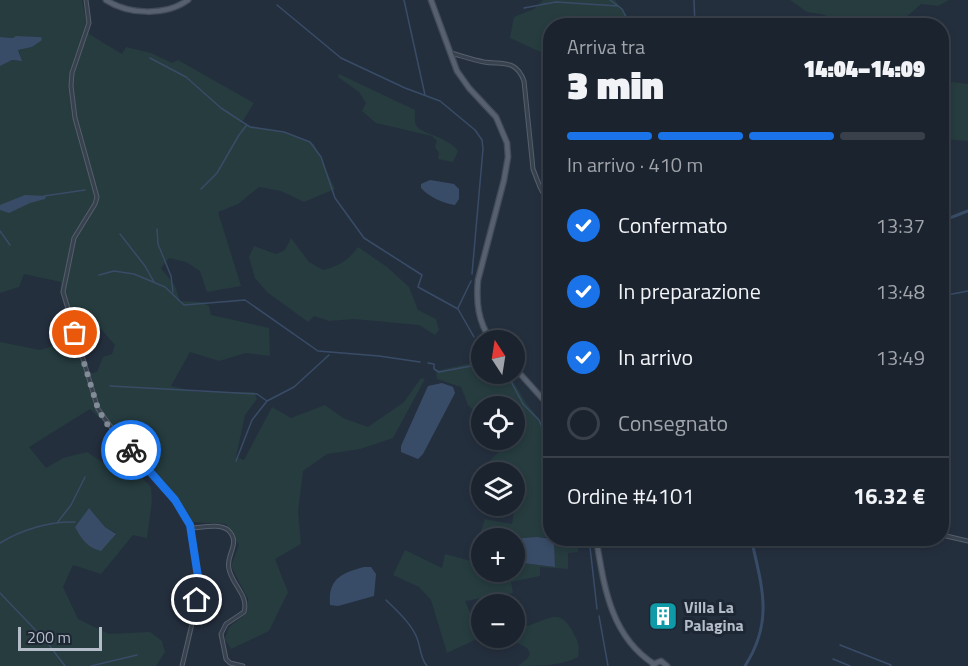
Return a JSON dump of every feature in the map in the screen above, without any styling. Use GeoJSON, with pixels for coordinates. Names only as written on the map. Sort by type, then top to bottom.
{"type":"FeatureCollection","features":[{"type":"Feature","properties":{"kind":"main road"},"geometry":{"type":"LineString","coordinates":[[106,0],[117,7],[153,12],[168,11],[189,0]]}},
{"type":"Feature","properties":{"kind":"main road"},"geometry":{"type":"LineString","coordinates":[[431,0],[453,62],[462,80],[490,108],[501,126],[507,144],[508,157],[504,180],[478,280],[478,313],[485,330]]}},
{"type":"Feature","properties":{"kind":"main road"},"geometry":{"type":"LineString","coordinates":[[525,379],[543,399]]}},
{"type":"Feature","properties":{"kind":"main road"},"geometry":{"type":"LineString","coordinates":[[597,546],[605,590],[623,633],[654,665],[661,661],[667,666]]}},
{"type":"Feature","properties":{"kind":"street"},"geometry":{"type":"LineString","coordinates":[[88,0],[89,23],[72,74],[71,86],[75,118],[97,197],[74,238],[63,292],[98,409],[116,434],[175,500],[191,528],[200,590],[182,666]]}},
{"type":"Feature","properties":{"kind":"street"},"geometry":{"type":"LineString","coordinates":[[450,53],[486,62],[505,63],[522,73],[525,81],[533,169],[543,193]]}},
{"type":"Feature","properties":{"kind":"street"},"geometry":{"type":"LineString","coordinates":[[191,528],[221,527],[229,531],[234,539],[229,569],[246,604],[244,612],[226,624],[221,634],[226,659],[230,663],[243,666]]}},
{"type":"Feature","properties":{"kind":"street"},"geometry":{"type":"LineString","coordinates":[[949,537],[968,541]]}},
{"type":"Feature","properties":{"kind":"green space"},"geometry":{"type":"Polygon","coordinates":[[[0,0],[82,0],[89,34],[122,54],[126,47],[151,53],[172,63],[178,60],[254,103],[241,124],[285,133],[314,144],[335,189],[304,202],[281,191],[259,187],[238,204],[218,212],[241,286],[207,292],[200,271],[186,262],[169,258],[161,268],[175,286],[180,301],[201,302],[209,306],[211,315],[269,328],[270,356],[246,353],[219,361],[190,352],[171,386],[197,392],[254,392],[257,399],[245,415],[236,457],[244,460],[272,407],[291,418],[325,405],[343,418],[368,427],[404,402],[421,378],[425,379],[393,438],[360,449],[327,454],[303,471],[298,512],[301,544],[275,559],[288,592],[269,631],[231,649],[225,639],[229,627],[247,613],[248,599],[231,566],[239,545],[226,524],[193,522],[160,476],[90,409],[29,447],[46,468],[63,458],[87,452],[117,472],[127,463],[151,487],[152,501],[147,538],[133,535],[101,574],[73,565],[63,587],[78,619],[109,634],[150,632],[162,641],[165,652],[156,666],[0,666],[0,342],[40,350],[75,339],[60,292],[61,282],[24,274],[19,287],[0,293],[0,66],[12,60],[18,61],[20,53],[18,50],[32,47],[41,37],[0,37],[0,0]],[[92,319],[76,331],[89,374],[97,372],[103,357],[112,354],[115,345],[92,319]],[[89,508],[75,527],[116,533],[105,527],[89,508]]]}},
{"type":"Feature","properties":{"kind":"green space"},"geometry":{"type":"Polygon","coordinates":[[[543,0],[615,0],[629,18],[543,18],[543,53],[510,38],[514,17],[534,9],[543,0]]]}},
{"type":"Feature","properties":{"kind":"green space"},"geometry":{"type":"Polygon","coordinates":[[[790,0],[949,0],[938,6],[921,4],[905,18],[832,18],[807,12],[790,0]]]}},
{"type":"Feature","properties":{"kind":"green space"},"geometry":{"type":"Polygon","coordinates":[[[339,74],[415,110],[415,122],[418,128],[448,142],[458,151],[453,162],[438,159],[439,153],[435,147],[437,141],[432,136],[376,123],[362,111],[366,103],[359,92],[338,77],[339,74]]]}},
{"type":"Feature","properties":{"kind":"green space"},"geometry":{"type":"Polygon","coordinates":[[[952,82],[968,84],[968,141],[949,140],[949,86],[952,82]]]}},
{"type":"Feature","properties":{"kind":"green space"},"geometry":{"type":"Polygon","coordinates":[[[291,238],[309,262],[323,270],[343,262],[358,247],[387,267],[409,287],[418,310],[436,319],[439,330],[435,335],[419,325],[354,319],[329,321],[314,316],[308,322],[267,292],[255,278],[249,257],[254,246],[276,254],[285,250],[291,238]]]}},
{"type":"Feature","properties":{"kind":"green space"},"geometry":{"type":"Polygon","coordinates":[[[471,363],[471,384],[515,384],[522,396],[471,396],[471,408],[461,387],[437,379],[436,371],[471,363]]]}},
{"type":"Feature","properties":{"kind":"green space"},"geometry":{"type":"Polygon","coordinates":[[[525,401],[543,425],[543,537],[525,538],[525,528],[482,528],[485,519],[512,524],[513,516],[525,516],[525,462],[488,462],[501,450],[525,450],[525,401]]]}},
{"type":"Feature","properties":{"kind":"green space"},"geometry":{"type":"Polygon","coordinates":[[[554,546],[578,546],[578,552],[568,553],[568,569],[540,567],[540,576],[525,579],[525,563],[555,567],[554,546]]]}},
{"type":"Feature","properties":{"kind":"green space"},"geometry":{"type":"Polygon","coordinates":[[[405,550],[442,568],[445,554],[471,561],[471,582],[511,582],[513,593],[471,594],[471,600],[465,601],[471,614],[471,642],[447,653],[431,600],[419,587],[393,575],[405,550]]]}},
{"type":"Feature","properties":{"kind":"green space"},"geometry":{"type":"Polygon","coordinates":[[[557,617],[563,619],[568,625],[577,639],[579,648],[578,657],[571,660],[541,666],[518,666],[528,658],[530,653],[525,647],[525,626],[557,617]]]}},
{"type":"Feature","properties":{"kind":"water"},"geometry":{"type":"Polygon","coordinates":[[[16,36],[41,37],[42,40],[32,47],[18,50],[22,61],[12,60],[0,66],[0,37],[13,38],[16,36]]]}},
{"type":"Feature","properties":{"kind":"water"},"geometry":{"type":"Polygon","coordinates":[[[430,180],[454,184],[459,189],[459,199],[455,205],[436,199],[421,188],[421,184],[430,180]]]}},
{"type":"Feature","properties":{"kind":"water"},"geometry":{"type":"Polygon","coordinates":[[[25,195],[46,196],[45,199],[9,213],[0,210],[0,205],[25,195]]]}},
{"type":"Feature","properties":{"kind":"water"},"geometry":{"type":"Polygon","coordinates":[[[442,383],[453,387],[455,393],[423,454],[418,459],[401,452],[401,446],[428,386],[442,383]]]}},
{"type":"Feature","properties":{"kind":"water"},"geometry":{"type":"Polygon","coordinates":[[[89,508],[105,527],[116,534],[101,551],[88,545],[75,527],[89,508]]]}},
{"type":"Feature","properties":{"kind":"water"},"geometry":{"type":"Polygon","coordinates":[[[525,538],[543,538],[543,546],[554,546],[555,567],[525,563],[525,538]]]}},
{"type":"Feature","properties":{"kind":"water"},"geometry":{"type":"Polygon","coordinates":[[[364,567],[371,567],[376,574],[374,596],[338,606],[330,605],[331,589],[338,578],[364,567]]]}},
{"type":"Feature","properties":{"kind":"waterway"},"geometry":{"type":"LineString","coordinates":[[404,0],[425,95]]}},
{"type":"Feature","properties":{"kind":"waterway"},"geometry":{"type":"LineString","coordinates":[[610,0],[622,9],[626,18]]}},
{"type":"Feature","properties":{"kind":"waterway"},"geometry":{"type":"LineString","coordinates":[[694,0],[695,18]]}},
{"type":"Feature","properties":{"kind":"waterway"},"geometry":{"type":"LineString","coordinates":[[524,8],[556,2],[618,6]]}},
{"type":"Feature","properties":{"kind":"waterway"},"geometry":{"type":"LineString","coordinates":[[277,5],[341,58],[405,88],[440,101],[475,130],[482,140],[483,149],[472,274]]}},
{"type":"Feature","properties":{"kind":"waterway"},"geometry":{"type":"LineString","coordinates":[[150,58],[186,77],[221,108],[250,127],[284,132],[310,142],[321,157],[335,198],[364,238],[422,275],[418,287],[458,309],[471,332]]}},
{"type":"Feature","properties":{"kind":"waterway"},"geometry":{"type":"LineString","coordinates":[[201,189],[217,173],[246,126]]}},
{"type":"Feature","properties":{"kind":"waterway"},"geometry":{"type":"LineString","coordinates":[[44,196],[85,190]]}},
{"type":"Feature","properties":{"kind":"waterway"},"geometry":{"type":"LineString","coordinates":[[949,218],[968,211]]}},
{"type":"Feature","properties":{"kind":"waterway"},"geometry":{"type":"LineString","coordinates":[[157,229],[158,244],[171,276],[173,292]]}},
{"type":"Feature","properties":{"kind":"waterway"},"geometry":{"type":"LineString","coordinates":[[0,231],[10,245]]}},
{"type":"Feature","properties":{"kind":"waterway"},"geometry":{"type":"LineString","coordinates":[[120,234],[145,266],[154,282]]}},
{"type":"Feature","properties":{"kind":"waterway"},"geometry":{"type":"LineString","coordinates":[[99,275],[114,271],[134,274],[165,287],[184,305],[245,300],[318,351],[420,362]]}},
{"type":"Feature","properties":{"kind":"waterway"},"geometry":{"type":"LineString","coordinates":[[458,308],[471,281]]}},
{"type":"Feature","properties":{"kind":"waterway"},"geometry":{"type":"LineString","coordinates":[[949,295],[968,291]]}},
{"type":"Feature","properties":{"kind":"waterway"},"geometry":{"type":"LineString","coordinates":[[236,461],[252,420],[267,401],[294,387],[329,355]]}},
{"type":"Feature","properties":{"kind":"waterway"},"geometry":{"type":"LineString","coordinates":[[428,363],[434,364],[434,369],[439,372],[471,366]]}},
{"type":"Feature","properties":{"kind":"waterway"},"geometry":{"type":"LineString","coordinates":[[512,384],[523,404],[539,420],[543,430]]}},
{"type":"Feature","properties":{"kind":"waterway"},"geometry":{"type":"LineString","coordinates":[[110,386],[257,394],[267,401]]}},
{"type":"Feature","properties":{"kind":"waterway"},"geometry":{"type":"LineString","coordinates":[[57,523],[71,505],[85,477]]}},
{"type":"Feature","properties":{"kind":"waterway"},"geometry":{"type":"LineString","coordinates":[[0,543],[36,527],[75,522]]}},
{"type":"Feature","properties":{"kind":"waterway"},"geometry":{"type":"LineString","coordinates":[[590,546],[597,609]]}},
{"type":"Feature","properties":{"kind":"waterway"},"geometry":{"type":"LineString","coordinates":[[745,666],[754,650],[763,619],[762,588],[753,546]]}},
{"type":"Feature","properties":{"kind":"waterway"},"geometry":{"type":"LineString","coordinates":[[0,593],[46,641],[65,666]]}},
{"type":"Feature","properties":{"kind":"waterway"},"geometry":{"type":"LineString","coordinates":[[386,600],[411,627],[427,666]]}},
{"type":"Feature","properties":{"kind":"waterway"},"geometry":{"type":"LineString","coordinates":[[599,616],[608,666]]}},
{"type":"Feature","properties":{"kind":"waterway"},"geometry":{"type":"LineString","coordinates":[[840,645],[890,666]]}},
{"type":"Feature","properties":{"kind":"waterway"},"geometry":{"type":"LineString","coordinates":[[91,666],[137,655]]}},
{"type":"Feature","properties":{"kind":"waterway"},"geometry":{"type":"LineString","coordinates":[[833,659],[850,666]]}},
{"type":"Feature","properties":{"kind":"way so far"},"geometry":{"type":"LineString","coordinates":[[75,333],[101,416],[131,450]]}},
{"type":"Feature","properties":{"kind":"place","name":"Villa La Palagina"},"geometry":{"type":"Point","coordinates":[663,616]}},
{"type":"Feature","properties":{"kind":"route"},"geometry":{"type":"LineString","coordinates":[[131,450],[165,487],[190,525],[200,590],[197,600]]}}]}
